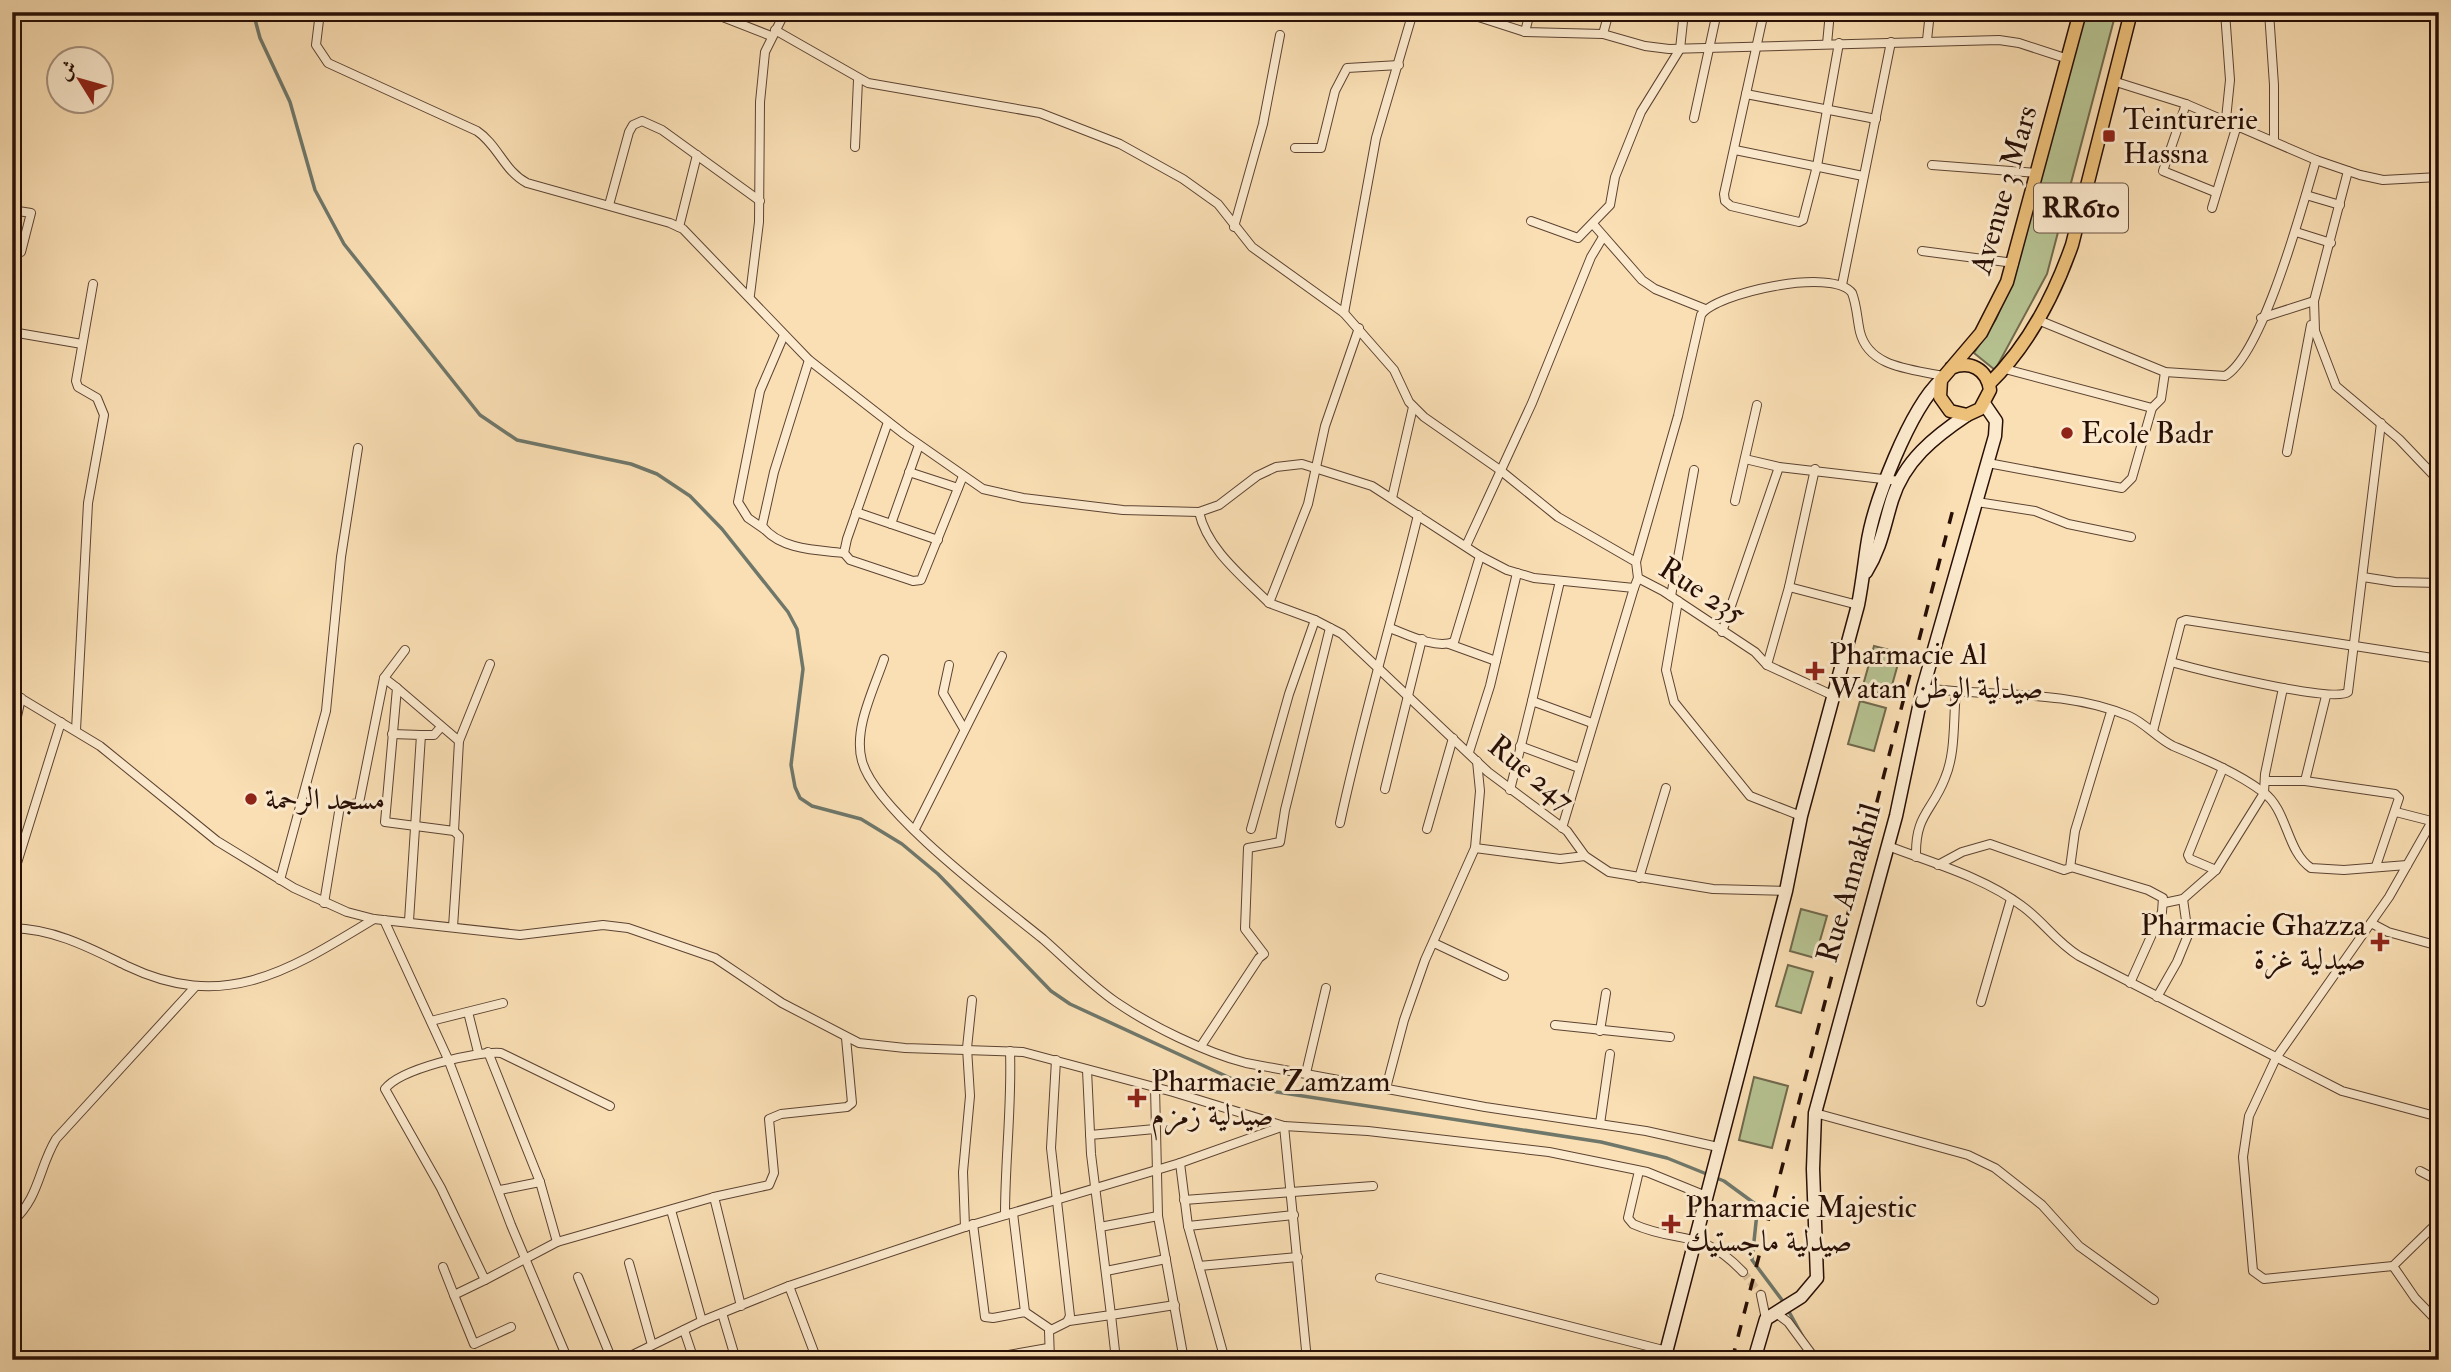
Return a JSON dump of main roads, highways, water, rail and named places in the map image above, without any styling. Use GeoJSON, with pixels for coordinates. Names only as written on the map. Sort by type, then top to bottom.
{"type":"FeatureCollection","features":[{"type":"Feature","properties":{"kind":"main road","name":"Avenue 3 Mars"},"geometry":{"type":"LineString","coordinates":[[1945,374],[1970,349],[1994,313],[2014,262],[2080,12]]}},
{"type":"Feature","properties":{"kind":"main road","name":"RR610"},"geometry":{"type":"LineString","coordinates":[[1989,384],[2005,369],[2038,320],[2055,291],[2073,245],[2131,12]]}},
{"type":"Feature","properties":{"kind":"main road"},"geometry":{"type":"LineString","coordinates":[[1967,415],[1950,411],[1944,404],[1939,388],[1945,374],[1971,365],[1983,372],[1989,384],[1984,405]]}},
{"type":"Feature","properties":{"kind":"main road","name":"RR610"},"geometry":{"type":"LineString","coordinates":[[1665,1356],[1786,891],[1801,816],[1832,695],[1858,605],[1867,545],[1913,418],[1945,374]]}},
{"type":"Feature","properties":{"kind":"main road","name":"RR610"},"geometry":{"type":"LineString","coordinates":[[1893,479],[1922,450],[1984,405]]}},
{"type":"Feature","properties":{"kind":"main road","name":"Rue Annakhil"},"geometry":{"type":"LineString","coordinates":[[1754,1360],[1775,1313],[1801,1297],[1817,1278],[1813,1169],[1815,1113],[1888,846],[1923,688],[1997,428],[1994,416],[1984,405]]}},
{"type":"Feature","properties":{"kind":"waterway"},"geometry":{"type":"LineString","coordinates":[[253,12],[260,38],[290,102],[315,190],[344,244],[480,415],[517,440],[631,464],[657,474],[690,496],[722,529],[788,612],[797,629],[803,669],[791,765],[800,798],[812,806],[861,819],[902,844],[938,874],[1051,991],[1070,1004],[1241,1083],[1277,1092],[1601,1142],[1667,1158],[1724,1181],[1754,1203],[1757,1213],[1752,1260],[1785,1304]]}},
{"type":"Feature","properties":{"kind":"waterway"},"geometry":{"type":"LineString","coordinates":[[1788,1310],[1803,1337]]}},
{"type":"Feature","properties":{"kind":"tunnel"},"geometry":{"type":"LineString","coordinates":[[1743,1272],[1761,1295]]}},
{"type":"Feature","properties":{"kind":"railway"},"geometry":{"type":"LineString","coordinates":[[1732,1360],[1953,509]]}},
{"type":"Feature","properties":{"kind":"place","name":"Teinturerie Hassna"},"geometry":{"type":"Point","coordinates":[2109,136]}},
{"type":"Feature","properties":{"kind":"place","name":"Ecole Badr"},"geometry":{"type":"Point","coordinates":[2067,433]}},
{"type":"Feature","properties":{"kind":"place","name":"Pharmacie Al Watan صيدلية الوطن"},"geometry":{"type":"Point","coordinates":[1815,671]}},
{"type":"Feature","properties":{"kind":"place","name":"مسجد الرحمة"},"geometry":{"type":"Point","coordinates":[251,799]}},
{"type":"Feature","properties":{"kind":"place","name":"Pharmacie Ghazza صيدلية غزة"},"geometry":{"type":"Point","coordinates":[2380,942]}},
{"type":"Feature","properties":{"kind":"place","name":"Pharmacie Zamzam صيدلية زمزم"},"geometry":{"type":"Point","coordinates":[1137,1098]}},
{"type":"Feature","properties":{"kind":"place","name":"Pharmacie Majestic صيدلية ماجستيك"},"geometry":{"type":"Point","coordinates":[1671,1224]}}]}
